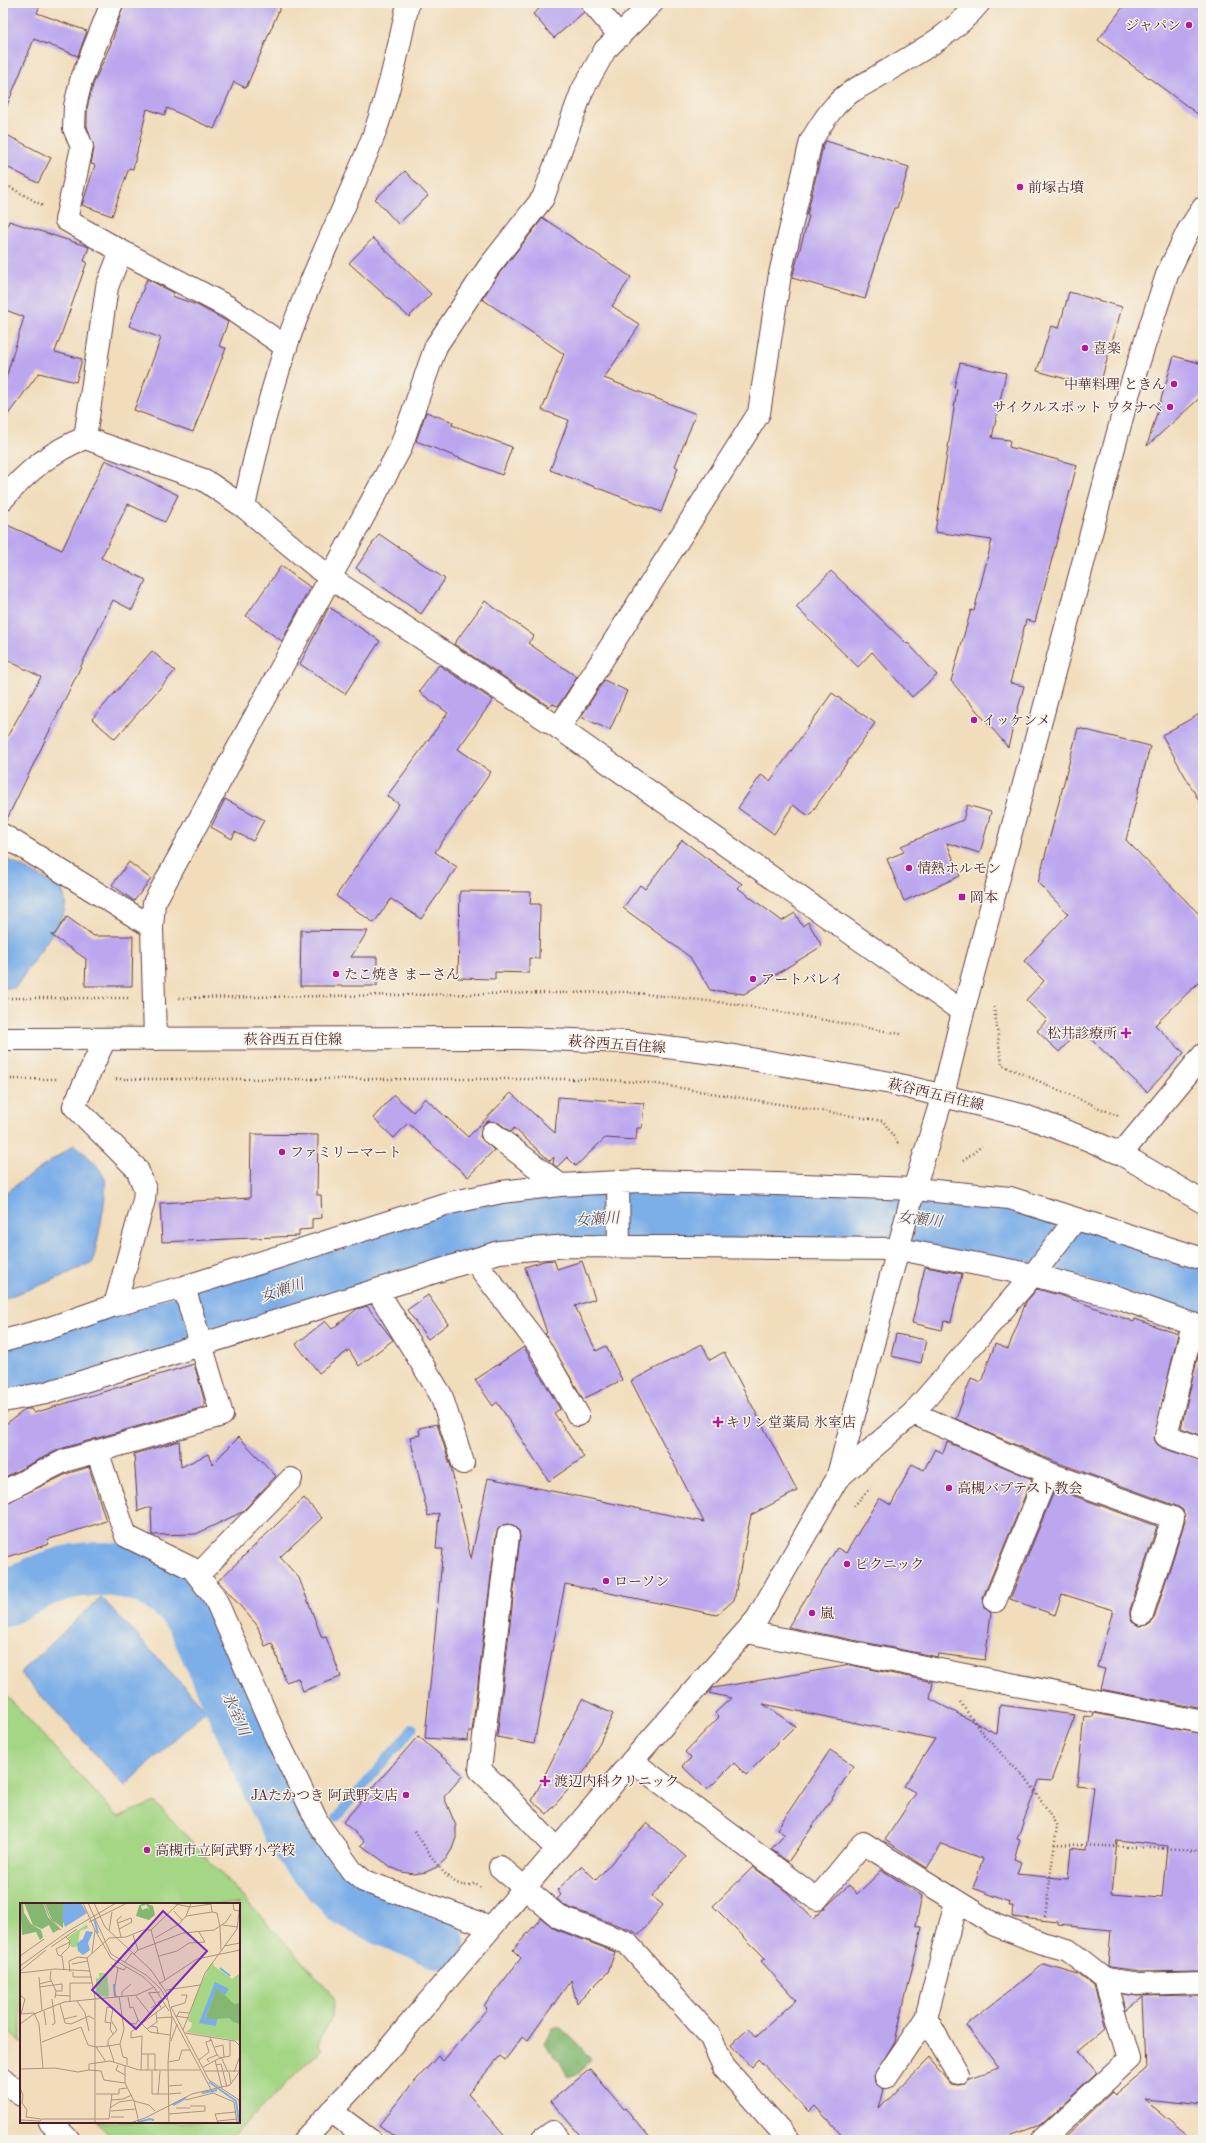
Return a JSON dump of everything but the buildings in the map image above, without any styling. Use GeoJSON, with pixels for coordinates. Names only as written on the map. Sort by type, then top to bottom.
{"type":"FeatureCollection","features":[{"type":"Feature","properties":{"kind":"street"},"geometry":{"type":"LineString","coordinates":[[112,3],[81,81],[75,106],[74,128],[82,147],[66,220],[121,251],[228,307],[286,347]]}},
{"type":"Feature","properties":{"kind":"street"},"geometry":{"type":"LineString","coordinates":[[244,507],[251,473],[286,347],[345,201],[373,137],[394,68],[408,3]]}},
{"type":"Feature","properties":{"kind":"street"},"geometry":{"type":"LineString","coordinates":[[592,3],[620,36]]}},
{"type":"Feature","properties":{"kind":"street"},"geometry":{"type":"LineString","coordinates":[[155,1039],[152,928],[154,903],[400,449],[436,346],[488,268],[543,198],[582,91],[605,50],[652,3]]}},
{"type":"Feature","properties":{"kind":"street"},"geometry":{"type":"LineString","coordinates":[[559,728],[758,413],[780,274],[811,141],[821,122],[852,90],[940,39],[979,3]]}},
{"type":"Feature","properties":{"kind":"street"},"geometry":{"type":"LineString","coordinates":[[304,2140],[380,2059],[632,1761],[757,1619],[838,1478],[913,1194],[943,1095],[963,1012],[1128,395],[1167,275],[1182,242],[1203,208]]}},
{"type":"Feature","properties":{"kind":"street"},"geometry":{"type":"LineString","coordinates":[[85,438],[107,287],[121,251]]}},
{"type":"Feature","properties":{"kind":"street"},"geometry":{"type":"LineString","coordinates":[[3,499],[47,457],[66,445],[85,438],[204,480],[244,507],[330,578],[559,728],[963,1012]]}},
{"type":"Feature","properties":{"kind":"street"},"geometry":{"type":"LineString","coordinates":[[3,835],[152,928]]}},
{"type":"Feature","properties":{"kind":"street","name":"萩谷西五百住線"},"geometry":{"type":"LineString","coordinates":[[3,1039],[518,1038],[627,1042],[722,1054],[891,1083],[1025,1116],[1090,1140],[1121,1154],[1203,1202]]}},
{"type":"Feature","properties":{"kind":"street"},"geometry":{"type":"LineString","coordinates":[[105,1039],[74,1106],[137,1169],[145,1189],[144,1200],[115,1305]]}},
{"type":"Feature","properties":{"kind":"street"},"geometry":{"type":"LineString","coordinates":[[1121,1154],[1203,1056]]}},
{"type":"Feature","properties":{"kind":"street"},"geometry":{"type":"LineString","coordinates":[[492,1133],[560,1186]]}},
{"type":"Feature","properties":{"kind":"street"},"geometry":{"type":"LineString","coordinates":[[3,1341],[47,1329],[115,1305],[184,1287],[445,1204],[502,1192],[560,1186],[618,1189],[776,1184],[890,1188],[913,1194],[1010,1198],[1075,1220],[1203,1259]]}},
{"type":"Feature","properties":{"kind":"street"},"geometry":{"type":"LineString","coordinates":[[618,1189],[619,1240]]}},
{"type":"Feature","properties":{"kind":"street"},"geometry":{"type":"LineString","coordinates":[[838,1478],[913,1413],[1036,1270],[1075,1220]]}},
{"type":"Feature","properties":{"kind":"street"},"geometry":{"type":"LineString","coordinates":[[3,1401],[46,1393],[499,1252],[619,1240],[901,1243],[1036,1270],[1198,1326],[1166,1436],[1203,1449]]}},
{"type":"Feature","properties":{"kind":"street"},"geometry":{"type":"LineString","coordinates":[[474,1260],[539,1346],[578,1415]]}},
{"type":"Feature","properties":{"kind":"street"},"geometry":{"type":"LineString","coordinates":[[3,1492],[64,1461],[222,1415],[184,1287]]}},
{"type":"Feature","properties":{"kind":"street"},"geometry":{"type":"LineString","coordinates":[[377,1290],[441,1395],[463,1463]]}},
{"type":"Feature","properties":{"kind":"street"},"geometry":{"type":"LineString","coordinates":[[913,1413],[1048,1473],[1173,1518],[1142,1614]]}},
{"type":"Feature","properties":{"kind":"street"},"geometry":{"type":"LineString","coordinates":[[97,1451],[126,1536],[193,1569],[215,1598],[276,1737],[319,1825],[352,1871],[364,1881],[491,1926]]}},
{"type":"Feature","properties":{"kind":"street"},"geometry":{"type":"LineString","coordinates":[[995,1601],[1048,1473]]}},
{"type":"Feature","properties":{"kind":"street"},"geometry":{"type":"LineString","coordinates":[[198,1576],[291,1479]]}},
{"type":"Feature","properties":{"kind":"street"},"geometry":{"type":"LineString","coordinates":[[508,1536],[480,1770],[512,1801],[556,1850]]}},
{"type":"Feature","properties":{"kind":"street"},"geometry":{"type":"LineString","coordinates":[[746,1632],[1203,1722]]}},
{"type":"Feature","properties":{"kind":"street"},"geometry":{"type":"LineString","coordinates":[[632,1761],[817,1899],[863,1843],[995,1925],[1042,1943],[1068,1950],[1105,1979],[1138,1984],[1203,1982]]}},
{"type":"Feature","properties":{"kind":"street"},"geometry":{"type":"LineString","coordinates":[[500,1868],[559,1917],[627,1943],[710,2036],[724,2067],[789,2140]]}},
{"type":"Feature","properties":{"kind":"street"},"geometry":{"type":"LineString","coordinates":[[886,2078],[926,2018],[956,1902]]}},
{"type":"Feature","properties":{"kind":"street"},"geometry":{"type":"LineString","coordinates":[[1042,2140],[1129,2059],[1105,1979]]}},
{"type":"Feature","properties":{"kind":"street"},"geometry":{"type":"LineString","coordinates":[[926,2018],[958,2074]]}},
{"type":"Feature","properties":{"kind":"street"},"geometry":{"type":"LineString","coordinates":[[3,2079],[20,2094]]}},
{"type":"Feature","properties":{"kind":"street"},"geometry":{"type":"LineString","coordinates":[[331,2111],[370,2140]]}},
{"type":"Feature","properties":{"kind":"street"},"geometry":{"type":"LineString","coordinates":[[51,2123],[69,2140]]}},
{"type":"Feature","properties":{"kind":"street"},"geometry":{"type":"LineString","coordinates":[[542,2140],[553,2132],[559,2140]]}},
{"type":"Feature","properties":{"kind":"path"},"geometry":{"type":"LineString","coordinates":[[3,183],[66,220]]}},
{"type":"Feature","properties":{"kind":"path"},"geometry":{"type":"LineString","coordinates":[[3,998],[153,998],[626,992],[736,1004],[901,1034]]}},
{"type":"Feature","properties":{"kind":"path"},"geometry":{"type":"LineString","coordinates":[[994,1007],[1002,1065],[1120,1116],[1141,1130]]}},
{"type":"Feature","properties":{"kind":"path"},"geometry":{"type":"LineString","coordinates":[[3,1079],[594,1079],[650,1083],[883,1121],[899,1146],[890,1188]]}},
{"type":"Feature","properties":{"kind":"path"},"geometry":{"type":"LineString","coordinates":[[963,1161],[982,1146]]}},
{"type":"Feature","properties":{"kind":"path"},"geometry":{"type":"LineString","coordinates":[[946,1671],[956,1696],[984,1735],[1031,1785],[1057,1826],[1042,1943]]}},
{"type":"Feature","properties":{"kind":"path"},"geometry":{"type":"LineString","coordinates":[[415,1831],[437,1866],[460,1884],[467,1886],[475,1883]]}},
{"type":"Feature","properties":{"kind":"path"},"geometry":{"type":"LineString","coordinates":[[1054,1844],[1203,1850]]}},
{"type":"Feature","properties":{"kind":"green space"},"geometry":{"type":"Polygon","coordinates":[[[3,1692],[118,1817],[155,1802],[325,1986],[335,2001],[330,2020],[318,2044],[322,2049],[228,2140],[114,2140],[98,2123],[240,2123],[240,1903],[20,1903],[20,2042],[3,2024],[3,1692]]]}},
{"type":"Feature","properties":{"kind":"green space"},"geometry":{"type":"Polygon","coordinates":[[[552,2028],[561,2028],[578,2044],[591,2060],[579,2073],[568,2077],[560,2062],[544,2043],[552,2028]]]}},
{"type":"Feature","properties":{"kind":"water"},"geometry":{"type":"Polygon","coordinates":[[[3,857],[61,887],[65,901],[64,913],[59,923],[15,988],[3,988],[3,857]]]}},
{"type":"Feature","properties":{"kind":"water"},"geometry":{"type":"Polygon","coordinates":[[[74,1145],[98,1167],[104,1176],[104,1205],[93,1262],[51,1281],[3,1299],[3,1194],[74,1145]]]}},
{"type":"Feature","properties":{"kind":"water"},"geometry":{"type":"Polygon","coordinates":[[[101,1597],[206,1710],[125,1786],[20,1673],[101,1597]]]}},
{"type":"Feature","properties":{"kind":"waterway","name":"女瀬川"},"geometry":{"type":"LineString","coordinates":[[3,1374],[62,1360],[373,1259],[474,1229],[632,1216],[875,1214],[938,1221],[1090,1252],[1203,1289]]}},
{"type":"Feature","properties":{"kind":"waterway","name":"氷室川"},"geometry":{"type":"LineString","coordinates":[[3,1600],[33,1584],[46,1579],[82,1570],[98,1569],[128,1572],[143,1577],[157,1583],[172,1594],[192,1616],[276,1802],[290,1830],[306,1854],[347,1899],[384,1919],[438,1941]]}},
{"type":"Feature","properties":{"kind":"waterway"},"geometry":{"type":"LineString","coordinates":[[337,1817],[413,1728]]}},
{"type":"Feature","properties":{"kind":"place","name":"ジャパン"},"geometry":{"type":"Point","coordinates":[1189,25]}},
{"type":"Feature","properties":{"kind":"place","name":"前塚古墳"},"geometry":{"type":"Point","coordinates":[1020,187]}},
{"type":"Feature","properties":{"kind":"place","name":"喜楽"},"geometry":{"type":"Point","coordinates":[1085,348]}},
{"type":"Feature","properties":{"kind":"place","name":"中華料理 ときん"},"geometry":{"type":"Point","coordinates":[1174,384]}},
{"type":"Feature","properties":{"kind":"place","name":"サイクルスポット ワタナベ"},"geometry":{"type":"Point","coordinates":[1170,407]}},
{"type":"Feature","properties":{"kind":"place","name":"イッケンメ"},"geometry":{"type":"Point","coordinates":[974,720]}},
{"type":"Feature","properties":{"kind":"place","name":"情熱ホルモン"},"geometry":{"type":"Point","coordinates":[909,868]}},
{"type":"Feature","properties":{"kind":"place","name":"岡本"},"geometry":{"type":"Point","coordinates":[962,897]}},
{"type":"Feature","properties":{"kind":"place","name":"たこ焼き まーさん"},"geometry":{"type":"Point","coordinates":[336,974]}},
{"type":"Feature","properties":{"kind":"place","name":"アートバレイ"},"geometry":{"type":"Point","coordinates":[753,979]}},
{"type":"Feature","properties":{"kind":"place","name":"松井診療所"},"geometry":{"type":"Point","coordinates":[1126,1033]}},
{"type":"Feature","properties":{"kind":"place","name":"ファミリーマート"},"geometry":{"type":"Point","coordinates":[282,1152]}},
{"type":"Feature","properties":{"kind":"place","name":"キリン堂薬局 氷室店"},"geometry":{"type":"Point","coordinates":[718,1422]}},
{"type":"Feature","properties":{"kind":"place","name":"高槻バプテスト教会"},"geometry":{"type":"Point","coordinates":[949,1488]}},
{"type":"Feature","properties":{"kind":"place","name":"ピクニック"},"geometry":{"type":"Point","coordinates":[847,1564]}},
{"type":"Feature","properties":{"kind":"place","name":"ローソン"},"geometry":{"type":"Point","coordinates":[606,1581]}},
{"type":"Feature","properties":{"kind":"place","name":"嵐"},"geometry":{"type":"Point","coordinates":[812,1613]}},
{"type":"Feature","properties":{"kind":"place","name":"渡辺内科クリニック"},"geometry":{"type":"Point","coordinates":[545,1781]}},
{"type":"Feature","properties":{"kind":"place","name":"JAたかつき 阿武野支店"},"geometry":{"type":"Point","coordinates":[406,1795]}},
{"type":"Feature","properties":{"kind":"place","name":"高槻市立阿武野小学校"},"geometry":{"type":"Point","coordinates":[147,1850]}}]}
